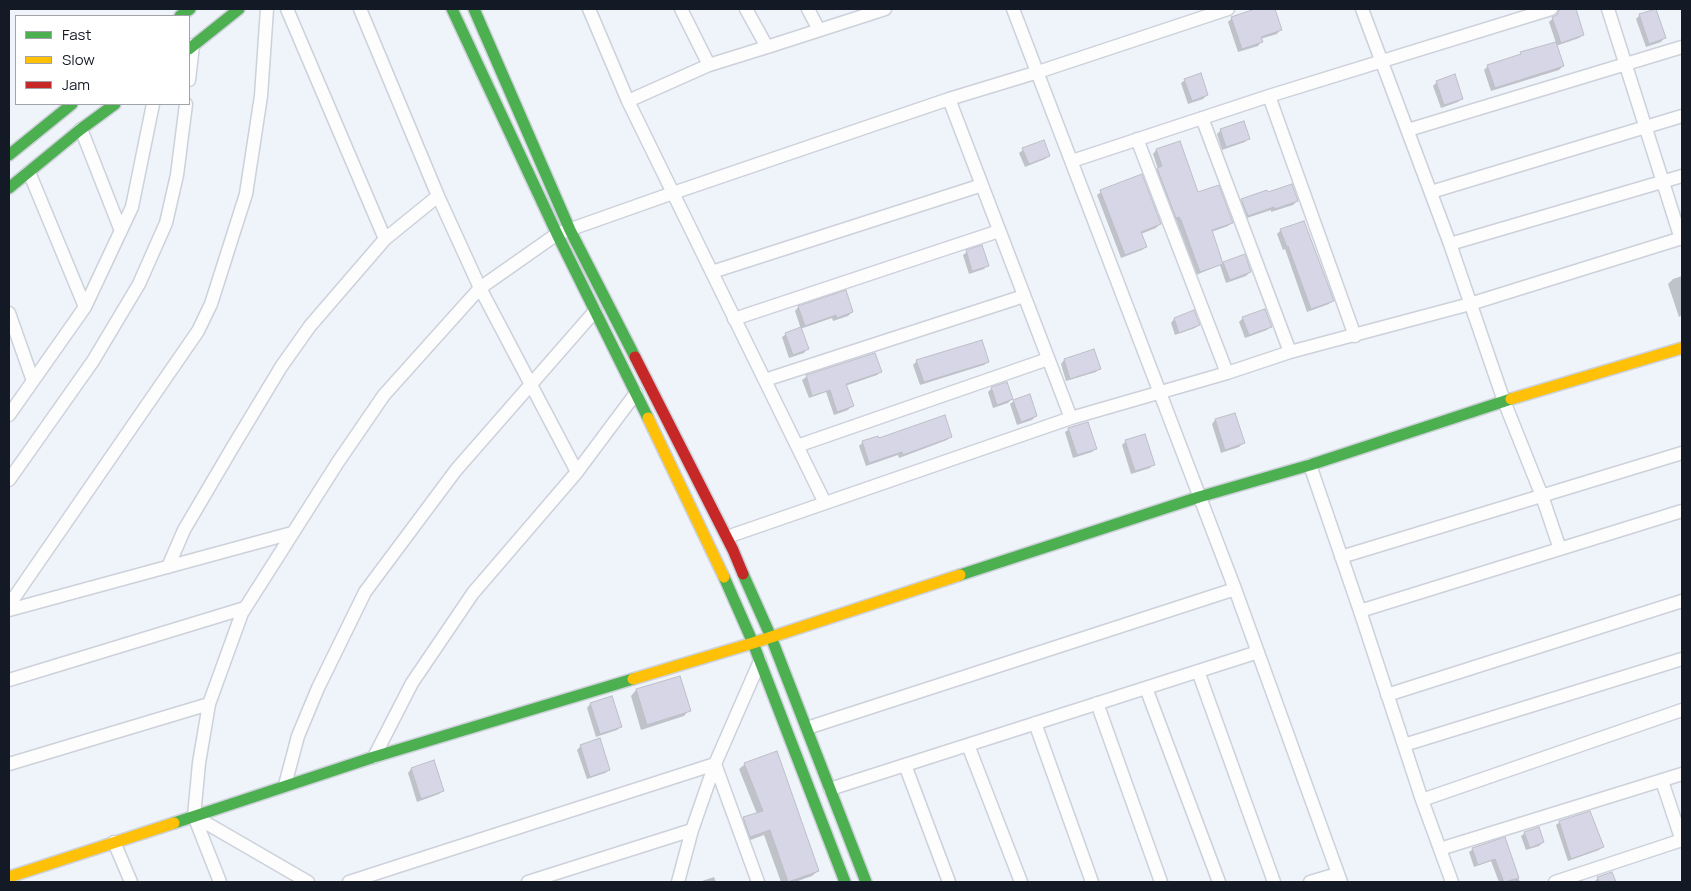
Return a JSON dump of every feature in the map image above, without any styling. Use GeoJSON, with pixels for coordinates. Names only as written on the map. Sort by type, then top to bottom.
{"type":"FeatureCollection","features":[{"type":"Feature","properties":{"kind":"street"},"geometry":{"type":"LineString","coordinates":[[190,64],[191,47],[239,9]]}},
{"type":"Feature","properties":{"kind":"street"},"geometry":{"type":"LineString","coordinates":[[9,605],[198,331],[211,304],[246,194],[261,96],[267,9]]}},
{"type":"Feature","properties":{"kind":"street"},"geometry":{"type":"LineString","coordinates":[[287,9],[385,239]]}},
{"type":"Feature","properties":{"kind":"street"},"geometry":{"type":"LineString","coordinates":[[360,9],[438,196],[480,288],[577,472]]}},
{"type":"Feature","properties":{"kind":"street"},"geometry":{"type":"LineString","coordinates":[[452,9],[557,234],[707,540],[754,643],[845,882]]}},
{"type":"Feature","properties":{"kind":"street"},"geometry":{"type":"LineString","coordinates":[[474,9],[570,230],[727,537],[771,637],[866,882]]}},
{"type":"Feature","properties":{"kind":"street"},"geometry":{"type":"LineString","coordinates":[[589,9],[628,101],[825,503]]}},
{"type":"Feature","properties":{"kind":"street"},"geometry":{"type":"LineString","coordinates":[[681,9],[709,65]]}},
{"type":"Feature","properties":{"kind":"street"},"geometry":{"type":"LineString","coordinates":[[746,9],[767,47]]}},
{"type":"Feature","properties":{"kind":"street"},"geometry":{"type":"LineString","coordinates":[[808,9],[819,30]]}},
{"type":"Feature","properties":{"kind":"street"},"geometry":{"type":"LineString","coordinates":[[628,101],[709,65],[885,9]]}},
{"type":"Feature","properties":{"kind":"street"},"geometry":{"type":"LineString","coordinates":[[1013,9],[1200,497],[1339,878],[1310,882]]}},
{"type":"Feature","properties":{"kind":"street"},"geometry":{"type":"LineString","coordinates":[[220,882],[194,816],[199,763],[209,704],[245,608],[338,462],[384,395],[480,288],[557,234],[949,99],[1038,72],[1228,9]]}},
{"type":"Feature","properties":{"kind":"street"},"geometry":{"type":"LineString","coordinates":[[1362,9],[1450,244],[1504,402],[1542,496],[1560,549]]}},
{"type":"Feature","properties":{"kind":"street"},"geometry":{"type":"LineString","coordinates":[[1072,160],[1270,96],[1551,9]]}},
{"type":"Feature","properties":{"kind":"street"},"geometry":{"type":"LineString","coordinates":[[727,537],[1071,418],[1290,352],[1470,304],[1682,238],[1624,65],[1608,9]]}},
{"type":"Feature","properties":{"kind":"street"},"geometry":{"type":"LineString","coordinates":[[1408,130],[1682,47]]}},
{"type":"Feature","properties":{"kind":"street"},"geometry":{"type":"LineString","coordinates":[[1270,96],[1355,336]]}},
{"type":"Feature","properties":{"kind":"street"},"geometry":{"type":"LineString","coordinates":[[949,99],[1071,418]]}},
{"type":"Feature","properties":{"kind":"street"},"geometry":{"type":"LineString","coordinates":[[9,155],[71,105]]}},
{"type":"Feature","properties":{"kind":"street"},"geometry":{"type":"LineString","coordinates":[[9,188],[114,105]]}},
{"type":"Feature","properties":{"kind":"street"},"geometry":{"type":"LineString","coordinates":[[9,415],[85,307],[121,231],[132,207],[153,105]]}},
{"type":"Feature","properties":{"kind":"street"},"geometry":{"type":"LineString","coordinates":[[9,480],[93,361],[139,284],[166,223],[177,175],[186,105]]}},
{"type":"Feature","properties":{"kind":"street"},"geometry":{"type":"LineString","coordinates":[[1431,192],[1682,116]]}},
{"type":"Feature","properties":{"kind":"street"},"geometry":{"type":"LineString","coordinates":[[1202,118],[1290,352]]}},
{"type":"Feature","properties":{"kind":"street"},"geometry":{"type":"LineString","coordinates":[[81,129],[121,231]]}},
{"type":"Feature","properties":{"kind":"street"},"geometry":{"type":"LineString","coordinates":[[1137,139],[1227,372]]}},
{"type":"Feature","properties":{"kind":"street"},"geometry":{"type":"LineString","coordinates":[[29,172],[85,307]]}},
{"type":"Feature","properties":{"kind":"street"},"geometry":{"type":"LineString","coordinates":[[1450,244],[1682,176]]}},
{"type":"Feature","properties":{"kind":"street"},"geometry":{"type":"LineString","coordinates":[[712,272],[982,185]]}},
{"type":"Feature","properties":{"kind":"street"},"geometry":{"type":"LineString","coordinates":[[168,567],[184,530],[281,367],[310,326],[385,239],[438,196]]}},
{"type":"Feature","properties":{"kind":"street"},"geometry":{"type":"LineString","coordinates":[[734,319],[999,231]]}},
{"type":"Feature","properties":{"kind":"street"},"geometry":{"type":"LineString","coordinates":[[765,380],[1024,296]]}},
{"type":"Feature","properties":{"kind":"street"},"geometry":{"type":"LineString","coordinates":[[285,785],[298,736],[318,688],[365,592],[456,470],[595,311]]}},
{"type":"Feature","properties":{"kind":"street"},"geometry":{"type":"LineString","coordinates":[[9,313],[33,381]]}},
{"type":"Feature","properties":{"kind":"street"},"geometry":{"type":"LineString","coordinates":[[9,877],[285,785],[754,643],[1200,497],[1310,465],[1504,402],[1682,348]]}},
{"type":"Feature","properties":{"kind":"street"},"geometry":{"type":"LineString","coordinates":[[797,446],[1048,359]]}},
{"type":"Feature","properties":{"kind":"street"},"geometry":{"type":"LineString","coordinates":[[374,757],[412,683],[473,594],[577,472],[636,393]]}},
{"type":"Feature","properties":{"kind":"street"},"geometry":{"type":"LineString","coordinates":[[1341,557],[1682,453]]}},
{"type":"Feature","properties":{"kind":"street"},"geometry":{"type":"LineString","coordinates":[[1310,465],[1422,800],[1452,882]]}},
{"type":"Feature","properties":{"kind":"street"},"geometry":{"type":"LineString","coordinates":[[1360,611],[1682,511]]}},
{"type":"Feature","properties":{"kind":"street"},"geometry":{"type":"LineString","coordinates":[[9,610],[292,533]]}},
{"type":"Feature","properties":{"kind":"street"},"geometry":{"type":"LineString","coordinates":[[806,728],[1234,589]]}},
{"type":"Feature","properties":{"kind":"street"},"geometry":{"type":"LineString","coordinates":[[1387,695],[1682,601]]}},
{"type":"Feature","properties":{"kind":"street"},"geometry":{"type":"LineString","coordinates":[[9,680],[245,608]]}},
{"type":"Feature","properties":{"kind":"street"},"geometry":{"type":"LineString","coordinates":[[830,789],[1258,652]]}},
{"type":"Feature","properties":{"kind":"street"},"geometry":{"type":"LineString","coordinates":[[1404,745],[1682,659]]}},
{"type":"Feature","properties":{"kind":"street"},"geometry":{"type":"LineString","coordinates":[[686,882],[680,876],[692,830],[715,764],[760,661]]}},
{"type":"Feature","properties":{"kind":"street"},"geometry":{"type":"LineString","coordinates":[[1198,671],[1274,882]]}},
{"type":"Feature","properties":{"kind":"street"},"geometry":{"type":"LineString","coordinates":[[1146,688],[1219,882]]}},
{"type":"Feature","properties":{"kind":"street"},"geometry":{"type":"LineString","coordinates":[[1097,703],[1161,882]]}},
{"type":"Feature","properties":{"kind":"street"},"geometry":{"type":"LineString","coordinates":[[9,764],[209,704]]}},
{"type":"Feature","properties":{"kind":"street"},"geometry":{"type":"LineString","coordinates":[[1422,800],[1682,710]]}},
{"type":"Feature","properties":{"kind":"street"},"geometry":{"type":"LineString","coordinates":[[1035,723],[1092,882]]}},
{"type":"Feature","properties":{"kind":"street"},"geometry":{"type":"LineString","coordinates":[[968,745],[1021,882]]}},
{"type":"Feature","properties":{"kind":"street"},"geometry":{"type":"LineString","coordinates":[[349,882],[715,764]]}},
{"type":"Feature","properties":{"kind":"street"},"geometry":{"type":"LineString","coordinates":[[715,764],[758,882]]}},
{"type":"Feature","properties":{"kind":"street"},"geometry":{"type":"LineString","coordinates":[[905,765],[949,882]]}},
{"type":"Feature","properties":{"kind":"street"},"geometry":{"type":"LineString","coordinates":[[1440,850],[1682,774]]}},
{"type":"Feature","properties":{"kind":"street"},"geometry":{"type":"LineString","coordinates":[[1554,882],[1682,840],[1662,781]]}},
{"type":"Feature","properties":{"kind":"street"},"geometry":{"type":"LineString","coordinates":[[194,816],[308,882]]}},
{"type":"Feature","properties":{"kind":"street"},"geometry":{"type":"LineString","coordinates":[[528,882],[692,830]]}},
{"type":"Feature","properties":{"kind":"street"},"geometry":{"type":"LineString","coordinates":[[114,842],[131,882]]}},
{"type":"Feature","properties":{"kind":"building"},"geometry":{"type":"Polygon","coordinates":[[[1255,9],[1275,9],[1282,30],[1261,37],[1263,42],[1242,49],[1231,17],[1255,9]]]}},
{"type":"Feature","properties":{"kind":"building"},"geometry":{"type":"Polygon","coordinates":[[[1576,9],[1584,35],[1561,43],[1552,17],[1557,15],[1559,10],[1576,9]]]}},
{"type":"Feature","properties":{"kind":"building"},"geometry":{"type":"Polygon","coordinates":[[[1656,9],[1666,38],[1649,44],[1639,14],[1656,9]]]}},
{"type":"Feature","properties":{"kind":"building"},"geometry":{"type":"Polygon","coordinates":[[[1556,42],[1564,66],[1495,88],[1487,65],[1521,54],[1520,52],[1556,42]]]}},
{"type":"Feature","properties":{"kind":"building"},"geometry":{"type":"Polygon","coordinates":[[[1201,73],[1208,95],[1192,101],[1184,79],[1201,73]]]}},
{"type":"Feature","properties":{"kind":"building"},"geometry":{"type":"Polygon","coordinates":[[[1455,74],[1463,99],[1444,105],[1436,81],[1455,74]]]}},
{"type":"Feature","properties":{"kind":"building"},"geometry":{"type":"Polygon","coordinates":[[[1244,121],[1250,139],[1226,147],[1220,129],[1244,121]]]}},
{"type":"Feature","properties":{"kind":"building"},"geometry":{"type":"Polygon","coordinates":[[[1044,140],[1050,156],[1029,164],[1022,148],[1044,140]]]}},
{"type":"Feature","properties":{"kind":"building"},"geometry":{"type":"Polygon","coordinates":[[[1180,141],[1198,192],[1219,185],[1233,223],[1212,230],[1223,264],[1200,272],[1181,220],[1179,217],[1176,218],[1157,168],[1162,166],[1156,149],[1180,141]]]}},
{"type":"Feature","properties":{"kind":"building"},"geometry":{"type":"Polygon","coordinates":[[[1142,174],[1161,224],[1141,232],[1147,247],[1125,255],[1100,190],[1142,174]]]}},
{"type":"Feature","properties":{"kind":"building"},"geometry":{"type":"Polygon","coordinates":[[[1292,184],[1298,201],[1248,216],[1241,199],[1292,184]]]}},
{"type":"Feature","properties":{"kind":"building"},"geometry":{"type":"Polygon","coordinates":[[[1304,221],[1334,301],[1311,309],[1280,229],[1304,221]]]}},
{"type":"Feature","properties":{"kind":"building"},"geometry":{"type":"Polygon","coordinates":[[[982,245],[989,266],[972,271],[966,250],[982,245]]]}},
{"type":"Feature","properties":{"kind":"building"},"geometry":{"type":"Polygon","coordinates":[[[1245,254],[1251,272],[1230,280],[1223,262],[1245,254]]]}},
{"type":"Feature","properties":{"kind":"building"},"geometry":{"type":"Polygon","coordinates":[[[846,290],[853,312],[837,318],[836,315],[805,326],[798,306],[846,290]]]}},
{"type":"Feature","properties":{"kind":"building"},"geometry":{"type":"Polygon","coordinates":[[[1265,309],[1272,327],[1249,335],[1242,317],[1265,309]]]}},
{"type":"Feature","properties":{"kind":"building"},"geometry":{"type":"Polygon","coordinates":[[[1194,310],[1200,325],[1179,333],[1174,318],[1194,310]]]}},
{"type":"Feature","properties":{"kind":"building"},"geometry":{"type":"Polygon","coordinates":[[[801,327],[809,349],[793,355],[785,333],[801,327]]]}},
{"type":"Feature","properties":{"kind":"building"},"geometry":{"type":"Polygon","coordinates":[[[982,340],[989,362],[924,382],[916,360],[982,340]]]}},
{"type":"Feature","properties":{"kind":"building"},"geometry":{"type":"Polygon","coordinates":[[[1094,349],[1101,369],[1070,379],[1064,359],[1094,349]]]}},
{"type":"Feature","properties":{"kind":"building"},"geometry":{"type":"Polygon","coordinates":[[[875,353],[882,372],[846,384],[854,406],[837,412],[830,390],[812,396],[806,375],[875,353]]]}},
{"type":"Feature","properties":{"kind":"building"},"geometry":{"type":"Polygon","coordinates":[[[1007,382],[1013,399],[997,405],[991,387],[1007,382]]]}},
{"type":"Feature","properties":{"kind":"building"},"geometry":{"type":"Polygon","coordinates":[[[1030,394],[1037,416],[1021,422],[1013,400],[1030,394]]]}},
{"type":"Feature","properties":{"kind":"building"},"geometry":{"type":"Polygon","coordinates":[[[1235,413],[1245,443],[1225,450],[1215,419],[1235,413]]]}},
{"type":"Feature","properties":{"kind":"building"},"geometry":{"type":"Polygon","coordinates":[[[945,415],[952,437],[903,455],[902,452],[869,463],[862,441],[878,436],[879,438],[945,415]]]}},
{"type":"Feature","properties":{"kind":"building"},"geometry":{"type":"Polygon","coordinates":[[[1088,422],[1097,449],[1077,455],[1068,428],[1088,422]]]}},
{"type":"Feature","properties":{"kind":"building"},"geometry":{"type":"Polygon","coordinates":[[[1145,434],[1155,465],[1135,471],[1125,440],[1145,434]]]}},
{"type":"Feature","properties":{"kind":"building"},"geometry":{"type":"Polygon","coordinates":[[[680,676],[691,711],[647,725],[636,689],[680,676]]]}},
{"type":"Feature","properties":{"kind":"building"},"geometry":{"type":"Polygon","coordinates":[[[612,696],[622,727],[600,734],[590,703],[612,696]]]}},
{"type":"Feature","properties":{"kind":"building"},"geometry":{"type":"Polygon","coordinates":[[[600,738],[610,770],[590,777],[580,745],[600,738]]]}},
{"type":"Feature","properties":{"kind":"building"},"geometry":{"type":"Polygon","coordinates":[[[777,751],[819,871],[788,882],[770,830],[750,837],[743,817],[763,811],[744,763],[777,751]]]}},
{"type":"Feature","properties":{"kind":"building"},"geometry":{"type":"Polygon","coordinates":[[[434,760],[444,791],[421,799],[411,768],[434,760]]]}},
{"type":"Feature","properties":{"kind":"building"},"geometry":{"type":"Polygon","coordinates":[[[1590,811],[1604,847],[1571,859],[1559,821],[1590,811]]]}},
{"type":"Feature","properties":{"kind":"building"},"geometry":{"type":"Polygon","coordinates":[[[1539,827],[1544,842],[1530,848],[1524,832],[1539,827]]]}},
{"type":"Feature","properties":{"kind":"building"},"geometry":{"type":"Polygon","coordinates":[[[1505,837],[1519,878],[1504,882],[1495,859],[1478,865],[1472,848],[1505,837]]]}},
{"type":"Feature","properties":{"kind":"building"},"geometry":{"type":"Polygon","coordinates":[[[1612,872],[1616,882],[1599,882],[1597,877],[1612,872]]]}},
{"type":"Feature","properties":{"kind":"traffic: fast"},"geometry":{"type":"LineString","coordinates":[[181,15],[190,9]]}},
{"type":"Feature","properties":{"kind":"traffic: fast"},"geometry":{"type":"LineString","coordinates":[[190,48],[239,9]]}},
{"type":"Feature","properties":{"kind":"traffic: fast"},"geometry":{"type":"LineString","coordinates":[[452,9],[557,234],[648,418]]}},
{"type":"Feature","properties":{"kind":"traffic: fast"},"geometry":{"type":"LineString","coordinates":[[474,9],[570,230],[635,357]]}},
{"type":"Feature","properties":{"kind":"traffic: fast"},"geometry":{"type":"LineString","coordinates":[[9,155],[71,105]]}},
{"type":"Feature","properties":{"kind":"traffic: fast"},"geometry":{"type":"LineString","coordinates":[[9,188],[114,105]]}},
{"type":"Feature","properties":{"kind":"traffic: fast"},"geometry":{"type":"LineString","coordinates":[[960,575],[1199,497],[1310,465],[1511,399]]}},
{"type":"Feature","properties":{"kind":"traffic: fast"},"geometry":{"type":"LineString","coordinates":[[743,574],[771,637],[866,882]]}},
{"type":"Feature","properties":{"kind":"traffic: fast"},"geometry":{"type":"LineString","coordinates":[[724,577],[753,643],[845,882]]}},
{"type":"Feature","properties":{"kind":"traffic: fast"},"geometry":{"type":"LineString","coordinates":[[174,823],[374,757],[633,679]]}},
{"type":"Feature","properties":{"kind":"traffic: slow"},"geometry":{"type":"LineString","coordinates":[[1511,399],[1682,348]]}},
{"type":"Feature","properties":{"kind":"traffic: slow"},"geometry":{"type":"LineString","coordinates":[[648,418],[724,577]]}},
{"type":"Feature","properties":{"kind":"traffic: slow"},"geometry":{"type":"LineString","coordinates":[[633,679],[753,643],[960,575]]}},
{"type":"Feature","properties":{"kind":"traffic: slow"},"geometry":{"type":"LineString","coordinates":[[9,877],[174,823]]}},
{"type":"Feature","properties":{"kind":"traffic: jam"},"geometry":{"type":"LineString","coordinates":[[635,357],[733,550],[743,574]]}}]}
